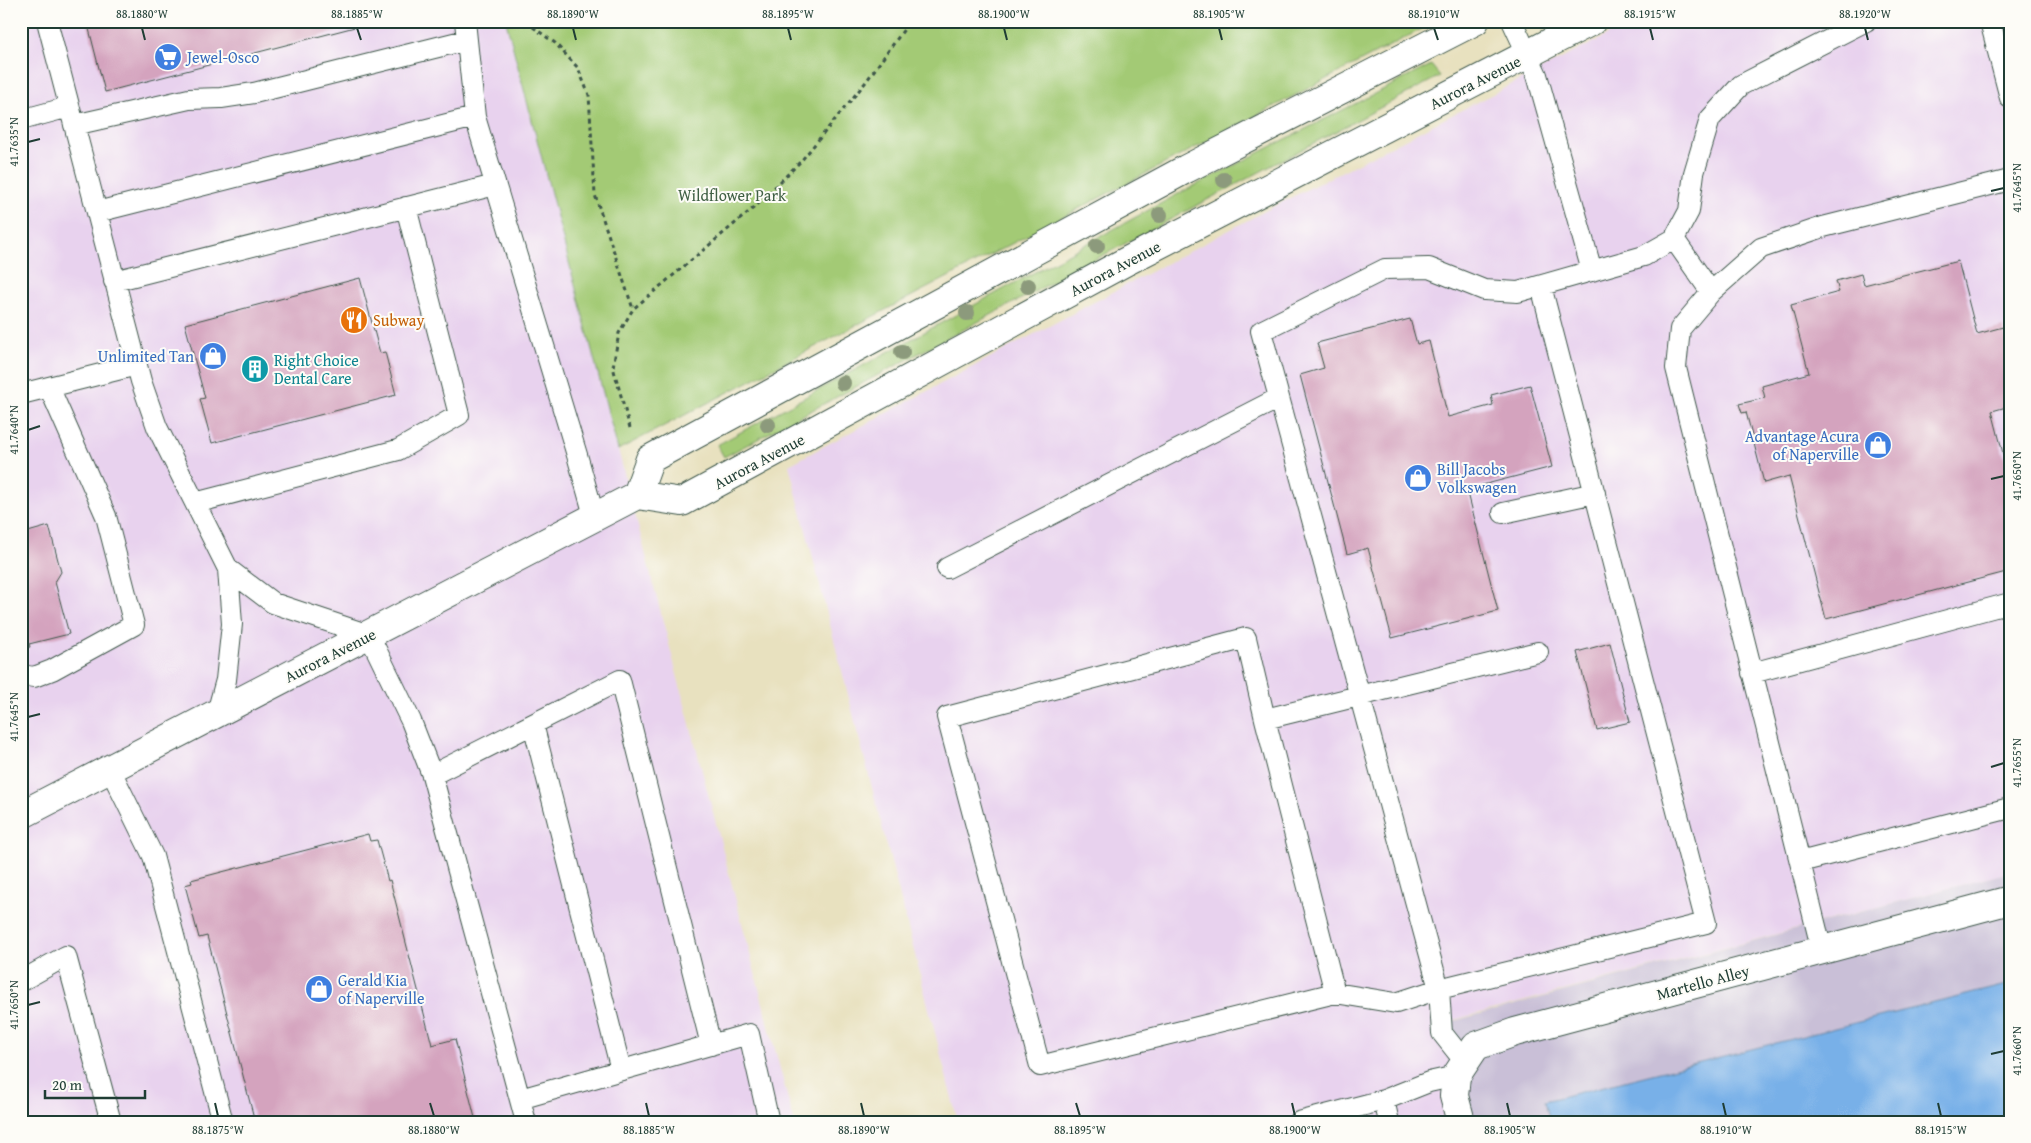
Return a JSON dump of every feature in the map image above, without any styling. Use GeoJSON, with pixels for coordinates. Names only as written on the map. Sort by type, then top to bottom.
{"type":"FeatureCollection","features":[{"type":"Feature","properties":{"kind":"main road"},"geometry":{"type":"LineString","coordinates":[[637,495],[650,459],[1186,169],[1475,21]]}},
{"type":"Feature","properties":{"kind":"main road","name":"Aurora Avenue"},"geometry":{"type":"LineString","coordinates":[[21,814],[595,519],[637,495],[682,502],[1126,262],[1592,21]]}},
{"type":"Feature","properties":{"kind":"main road","name":"Martello Alley"},"geometry":{"type":"LineString","coordinates":[[1461,1069],[1476,1046],[1514,1032],[2010,900]]}},
{"type":"Feature","properties":{"kind":"main road"},"geometry":{"type":"LineString","coordinates":[[1461,1069],[1454,1096],[1461,1122]]}},
{"type":"Feature","properties":{"kind":"lane"},"geometry":{"type":"LineString","coordinates":[[47,21],[114,281],[137,365],[157,427],[228,569],[232,624],[226,680],[217,713]]}},
{"type":"Feature","properties":{"kind":"lane"},"geometry":{"type":"LineString","coordinates":[[1512,21],[1537,75],[1592,270]]}},
{"type":"Feature","properties":{"kind":"lane"},"geometry":{"type":"LineString","coordinates":[[1299,1122],[1384,1100],[1461,1069],[1442,1033],[1439,989],[1260,331],[1385,268],[1430,268],[1484,290],[1518,292],[1644,256],[1674,239],[1690,211],[1694,173],[1710,119],[1741,84],[1866,21]]}},
{"type":"Feature","properties":{"kind":"lane"},"geometry":{"type":"LineString","coordinates":[[1990,21],[2010,98]]}},
{"type":"Feature","properties":{"kind":"lane"},"geometry":{"type":"LineString","coordinates":[[21,120],[72,116],[189,99],[221,98],[254,93],[466,31],[475,116],[494,186],[578,455],[595,519]]}},
{"type":"Feature","properties":{"kind":"lane"},"geometry":{"type":"LineString","coordinates":[[96,212],[475,116]]}},
{"type":"Feature","properties":{"kind":"lane"},"geometry":{"type":"LineString","coordinates":[[1822,950],[1676,368],[1680,328],[1711,292],[1761,248],[1823,227],[2010,180]]}},
{"type":"Feature","properties":{"kind":"lane"},"geometry":{"type":"LineString","coordinates":[[114,281],[494,186]]}},
{"type":"Feature","properties":{"kind":"lane"},"geometry":{"type":"LineString","coordinates":[[195,503],[398,450],[459,415],[406,207]]}},
{"type":"Feature","properties":{"kind":"lane"},"geometry":{"type":"LineString","coordinates":[[1674,239],[1711,292]]}},
{"type":"Feature","properties":{"kind":"lane"},"geometry":{"type":"LineString","coordinates":[[1334,993],[1246,638],[947,717],[1040,1066],[1334,993],[1396,1003],[1439,989],[1706,922],[1542,286]]}},
{"type":"Feature","properties":{"kind":"lane"},"geometry":{"type":"LineString","coordinates":[[21,394],[137,365]]}},
{"type":"Feature","properties":{"kind":"lane"},"geometry":{"type":"LineString","coordinates":[[21,675],[34,677],[52,670],[134,625],[106,516],[49,387]]}},
{"type":"Feature","properties":{"kind":"lane"},"geometry":{"type":"LineString","coordinates":[[947,568],[1279,398]]}},
{"type":"Feature","properties":{"kind":"lane"},"geometry":{"type":"LineString","coordinates":[[1503,513],[1595,493]]}},
{"type":"Feature","properties":{"kind":"lane"},"geometry":{"type":"LineString","coordinates":[[228,569],[273,603],[369,635],[411,720],[432,775],[526,1122]]}},
{"type":"Feature","properties":{"kind":"lane"},"geometry":{"type":"LineString","coordinates":[[1752,673],[2010,603]]}},
{"type":"Feature","properties":{"kind":"lane"},"geometry":{"type":"LineString","coordinates":[[1265,719],[1538,652]]}},
{"type":"Feature","properties":{"kind":"lane"},"geometry":{"type":"LineString","coordinates":[[432,775],[620,680],[711,1045]]}},
{"type":"Feature","properties":{"kind":"lane"},"geometry":{"type":"LineString","coordinates":[[533,724],[621,1070]]}},
{"type":"Feature","properties":{"kind":"lane"},"geometry":{"type":"LineString","coordinates":[[110,769],[153,856],[223,1122]]}},
{"type":"Feature","properties":{"kind":"lane"},"geometry":{"type":"LineString","coordinates":[[1800,862],[2010,808]]}},
{"type":"Feature","properties":{"kind":"lane"},"geometry":{"type":"LineString","coordinates":[[21,981],[66,956],[111,1122]]}},
{"type":"Feature","properties":{"kind":"lane"},"geometry":{"type":"LineString","coordinates":[[520,1099],[749,1034],[769,1122]]}},
{"type":"Feature","properties":{"kind":"lane"},"geometry":{"type":"LineString","coordinates":[[1384,1100],[1389,1122]]}},
{"type":"Feature","properties":{"kind":"path"},"geometry":{"type":"LineString","coordinates":[[528,21],[530,25],[555,43],[578,68],[589,95],[595,195],[633,309]]}},
{"type":"Feature","properties":{"kind":"path"},"geometry":{"type":"LineString","coordinates":[[630,428],[613,367],[619,334],[633,309],[757,205],[802,161],[865,83],[910,21]]}},
{"type":"Feature","properties":{"kind":"shaded area"},"geometry":{"type":"Polygon","coordinates":[[[21,21],[506,21],[794,1122],[21,1122],[21,21]]]}},
{"type":"Feature","properties":{"kind":"shaded area"},"geometry":{"type":"Polygon","coordinates":[[[1635,21],[2010,21],[2010,872],[1439,1024],[1465,1122],[958,1122],[789,465],[1265,211],[1635,21]]]}},
{"type":"Feature","properties":{"kind":"shaded area"},"geometry":{"type":"Polygon","coordinates":[[[2010,872],[2010,1122],[1465,1122],[1439,1025],[2010,872]]]}},
{"type":"Feature","properties":{"kind":"green space","name":"Wildflower Park"},"geometry":{"type":"Polygon","coordinates":[[[506,21],[1437,21],[618,450],[506,21]]]}},
{"type":"Feature","properties":{"kind":"green space"},"geometry":{"type":"Polygon","coordinates":[[[1431,65],[1440,76],[724,457],[717,445],[1180,193],[1431,65]]]}},
{"type":"Feature","properties":{"kind":"water"},"geometry":{"type":"Polygon","coordinates":[[[2010,984],[2010,1122],[1550,1122],[1545,1101],[2010,984]]]}},
{"type":"Feature","properties":{"kind":"building","name":"Jewel-Osco"},"geometry":{"type":"Polygon","coordinates":[[[87,21],[374,21],[374,22],[105,92],[87,21]]]}},
{"type":"Feature","properties":{"kind":"building","name":"Advantage Acura of Naperville"},"geometry":{"type":"Polygon","coordinates":[[[1958,261],[1977,334],[2003,327],[2010,354],[2010,406],[1992,411],[2010,480],[2010,571],[1826,619],[1789,476],[1764,483],[1746,412],[1742,413],[1739,404],[1765,398],[1762,386],[1809,373],[1791,305],[1839,292],[1836,281],[1861,274],[1864,285],[1958,261]]]}},
{"type":"Feature","properties":{"kind":"building"},"geometry":{"type":"Polygon","coordinates":[[[360,278],[380,353],[385,352],[396,395],[212,443],[200,399],[205,398],[185,324],[360,278]]]}},
{"type":"Feature","properties":{"kind":"building","name":"Bill Jacobs Volkswagen"},"geometry":{"type":"Polygon","coordinates":[[[1410,319],[1417,344],[1429,341],[1448,417],[1493,405],[1491,395],[1530,385],[1552,467],[1467,489],[1498,611],[1392,638],[1368,548],[1347,554],[1300,375],[1324,368],[1317,343],[1410,319]]]}},
{"type":"Feature","properties":{"kind":"building"},"geometry":{"type":"Polygon","coordinates":[[[49,526],[61,572],[55,582],[69,634],[29,644],[30,647],[21,649],[21,534],[49,526]]]}},
{"type":"Feature","properties":{"kind":"building"},"geometry":{"type":"Polygon","coordinates":[[[1610,643],[1630,722],[1597,730],[1577,652],[1610,643]]]}},
{"type":"Feature","properties":{"kind":"building","name":"Gerald Kia of Naperville"},"geometry":{"type":"Polygon","coordinates":[[[368,834],[370,841],[377,840],[388,881],[390,880],[432,1045],[455,1039],[476,1122],[255,1122],[207,936],[199,938],[185,885],[192,883],[191,880],[368,834]]]}},
{"type":"Feature","properties":{"kind":"place","name":"Jewel-Osco"},"geometry":{"type":"Point","coordinates":[168,57]}},
{"type":"Feature","properties":{"kind":"place","name":"Subway"},"geometry":{"type":"Point","coordinates":[354,320]}},
{"type":"Feature","properties":{"kind":"place","name":"Unlimited Tan"},"geometry":{"type":"Point","coordinates":[213,356]}},
{"type":"Feature","properties":{"kind":"place","name":"Right Choice Dental Care"},"geometry":{"type":"Point","coordinates":[255,369]}},
{"type":"Feature","properties":{"kind":"place","name":"Advantage Acura of Naperville"},"geometry":{"type":"Point","coordinates":[1878,445]}},
{"type":"Feature","properties":{"kind":"place","name":"Bill Jacobs Volkswagen"},"geometry":{"type":"Point","coordinates":[1418,478]}},
{"type":"Feature","properties":{"kind":"place","name":"Gerald Kia of Naperville"},"geometry":{"type":"Point","coordinates":[319,989]}}]}
